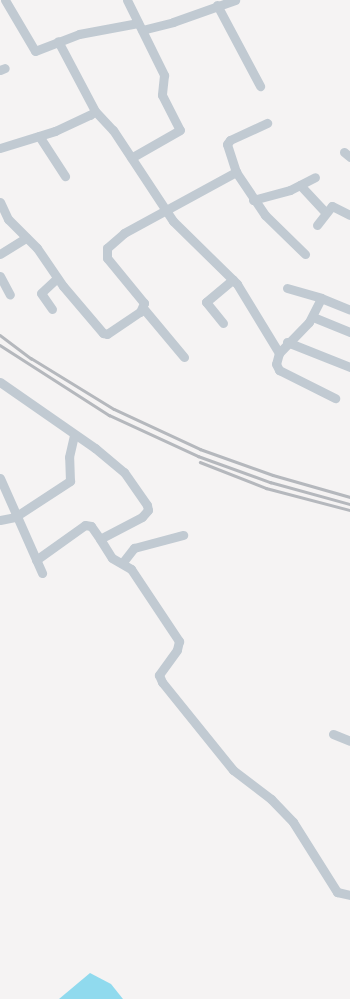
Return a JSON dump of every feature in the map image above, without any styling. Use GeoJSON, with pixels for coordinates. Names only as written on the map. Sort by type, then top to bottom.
{"type":"FeatureCollection","features":[{"type":"Feature","properties":{"kind":"street"},"geometry":{"type":"LineString","coordinates":[[0,4],[6,0],[32,48],[40,50],[58,41],[140,26],[173,22],[235,0]]}},
{"type":"Feature","properties":{"kind":"street"},"geometry":{"type":"LineString","coordinates":[[127,0],[164,75],[162,95],[180,130],[131,158]]}},
{"type":"Feature","properties":{"kind":"street"},"geometry":{"type":"LineString","coordinates":[[218,5],[260,86]]}},
{"type":"Feature","properties":{"kind":"street"},"geometry":{"type":"LineString","coordinates":[[58,41],[95,111],[112,130],[166,212],[233,278],[279,353]]}},
{"type":"Feature","properties":{"kind":"street"},"geometry":{"type":"LineString","coordinates":[[0,148],[69,125],[95,111]]}},
{"type":"Feature","properties":{"kind":"street"},"geometry":{"type":"LineString","coordinates":[[267,123],[227,144],[236,172],[253,200],[265,215],[305,254]]}},
{"type":"Feature","properties":{"kind":"street"},"geometry":{"type":"LineString","coordinates":[[39,136],[65,176]]}},
{"type":"Feature","properties":{"kind":"street"},"geometry":{"type":"LineString","coordinates":[[184,357],[143,308],[144,303],[142,299],[105,252],[118,238],[236,172]]}},
{"type":"Feature","properties":{"kind":"street"},"geometry":{"type":"LineString","coordinates":[[253,200],[300,185],[315,177]]}},
{"type":"Feature","properties":{"kind":"street"},"geometry":{"type":"LineString","coordinates":[[300,185],[325,212]]}},
{"type":"Feature","properties":{"kind":"street"},"geometry":{"type":"LineString","coordinates":[[0,202],[8,219],[37,248],[57,278],[103,333],[110,333],[143,308]]}},
{"type":"Feature","properties":{"kind":"street"},"geometry":{"type":"LineString","coordinates":[[317,225],[325,212],[332,206],[350,215]]}},
{"type":"Feature","properties":{"kind":"street"},"geometry":{"type":"LineString","coordinates":[[0,254],[26,238]]}},
{"type":"Feature","properties":{"kind":"street"},"geometry":{"type":"LineString","coordinates":[[0,276],[10,294]]}},
{"type":"Feature","properties":{"kind":"street"},"geometry":{"type":"LineString","coordinates":[[52,309],[41,293],[57,278]]}},
{"type":"Feature","properties":{"kind":"street"},"geometry":{"type":"LineString","coordinates":[[223,323],[206,302],[233,278]]}},
{"type":"Feature","properties":{"kind":"street"},"geometry":{"type":"LineString","coordinates":[[287,288],[301,294],[321,298],[350,310]]}},
{"type":"Feature","properties":{"kind":"street"},"geometry":{"type":"LineString","coordinates":[[321,298],[313,317],[287,342],[279,353],[276,364],[279,370],[335,398]]}},
{"type":"Feature","properties":{"kind":"street"},"geometry":{"type":"LineString","coordinates":[[313,317],[350,332]]}},
{"type":"Feature","properties":{"kind":"street"},"geometry":{"type":"LineString","coordinates":[[287,342],[350,367]]}},
{"type":"Feature","properties":{"kind":"street"},"geometry":{"type":"LineString","coordinates":[[0,382],[124,472],[147,505],[148,510],[142,517],[100,539]]}},
{"type":"Feature","properties":{"kind":"street"},"geometry":{"type":"LineString","coordinates":[[0,520],[15,517],[70,481],[69,457],[74,435]]}},
{"type":"Feature","properties":{"kind":"street"},"geometry":{"type":"LineString","coordinates":[[0,478],[15,517],[42,573]]}},
{"type":"Feature","properties":{"kind":"street"},"geometry":{"type":"LineString","coordinates":[[36,560],[85,525],[91,526],[112,558],[123,562],[131,569],[179,641],[177,650],[159,675],[162,682],[233,770],[289,817],[337,892],[350,895]]}},
{"type":"Feature","properties":{"kind":"street"},"geometry":{"type":"LineString","coordinates":[[123,562],[134,548],[183,535]]}},
{"type":"Feature","properties":{"kind":"street"},"geometry":{"type":"LineString","coordinates":[[334,734],[350,741]]}},
{"type":"Feature","properties":{"kind":"water"},"geometry":{"type":"Polygon","coordinates":[[[90,973],[111,984],[123,999],[59,999],[90,973]]]}},
{"type":"Feature","properties":{"kind":"railway"},"geometry":{"type":"LineString","coordinates":[[0,335],[31,358],[114,409],[200,449],[273,475],[350,497]]}},
{"type":"Feature","properties":{"kind":"railway"},"geometry":{"type":"LineString","coordinates":[[0,345],[109,415],[198,456],[270,482],[350,504]]}},
{"type":"Feature","properties":{"kind":"railway"},"geometry":{"type":"LineString","coordinates":[[200,462],[266,488],[350,510]]}}]}
